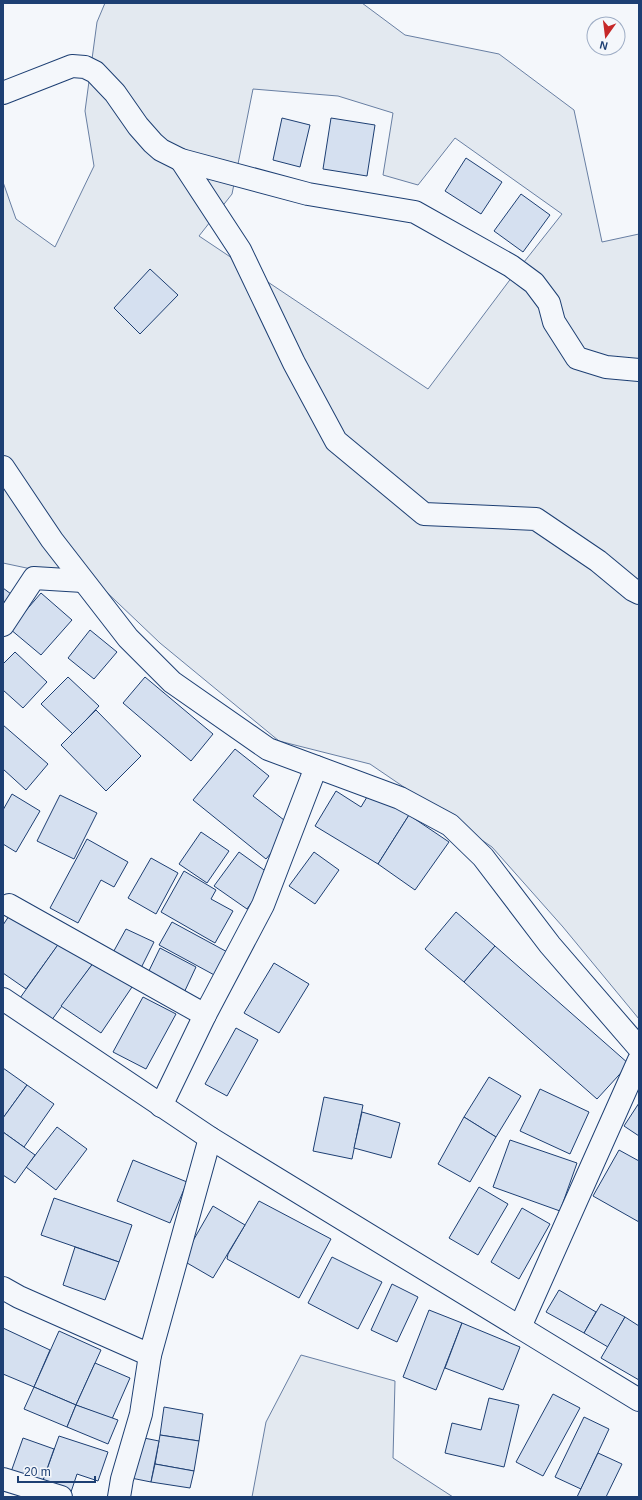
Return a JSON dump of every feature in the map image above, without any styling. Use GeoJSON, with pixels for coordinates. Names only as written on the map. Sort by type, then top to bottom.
{"type":"FeatureCollection","features":[{"type":"Feature","properties":{"kind":"street"},"geometry":{"type":"LineString","coordinates":[[3,93],[72,66],[85,67],[95,72],[115,93],[138,126],[161,150],[181,160],[308,194],[415,212],[511,266],[534,283],[549,303],[554,322],[577,358],[606,367],[639,370]]}},
{"type":"Feature","properties":{"kind":"street"},"geometry":{"type":"LineString","coordinates":[[181,160],[240,250],[294,363],[336,441],[424,514],[536,519],[598,562],[633,590],[639,593]]}},
{"type":"Feature","properties":{"kind":"street"},"geometry":{"type":"LineString","coordinates":[[3,468],[52,540],[128,638],[172,682],[268,749],[400,798],[450,825],[483,857],[550,945],[639,1048]]}},
{"type":"Feature","properties":{"kind":"street"},"geometry":{"type":"LineString","coordinates":[[3,625],[34,578],[83,581]]}},
{"type":"Feature","properties":{"kind":"street"},"geometry":{"type":"LineString","coordinates":[[161,1106],[205,1015],[264,905],[316,767]]}},
{"type":"Feature","properties":{"kind":"street"},"geometry":{"type":"LineString","coordinates":[[9,905],[205,1015]]}},
{"type":"Feature","properties":{"kind":"street"},"geometry":{"type":"LineString","coordinates":[[3,999],[210,1138],[639,1400]]}},
{"type":"Feature","properties":{"kind":"street"},"geometry":{"type":"LineString","coordinates":[[520,1327],[639,1060]]}},
{"type":"Feature","properties":{"kind":"street"},"geometry":{"type":"LineString","coordinates":[[119,1497],[122,1480],[141,1414],[150,1355],[210,1138]]}},
{"type":"Feature","properties":{"kind":"street"},"geometry":{"type":"LineString","coordinates":[[3,1288],[19,1297],[150,1355]]}},
{"type":"Feature","properties":{"kind":"street"},"geometry":{"type":"LineString","coordinates":[[3,1479],[61,1497]]}},
{"type":"Feature","properties":{"kind":"shaded area"},"geometry":{"type":"Polygon","coordinates":[[[105,3],[362,3],[405,35],[499,54],[574,110],[602,242],[639,234],[639,1019],[563,927],[492,847],[370,764],[279,741],[160,643],[97,583],[3,563],[3,182],[16,219],[55,247],[94,166],[85,111],[97,22],[105,3]],[[253,89],[232,194],[199,236],[428,389],[509,281],[562,214],[455,138],[418,185],[383,175],[393,113],[338,96],[253,89]]]}},
{"type":"Feature","properties":{"kind":"shaded area"},"geometry":{"type":"Polygon","coordinates":[[[301,1355],[395,1381],[393,1458],[453,1497],[252,1497],[266,1422],[301,1355]]]}},
{"type":"Feature","properties":{"kind":"building"},"geometry":{"type":"Polygon","coordinates":[[[282,118],[310,125],[300,167],[273,160],[282,118]]]}},
{"type":"Feature","properties":{"kind":"building"},"geometry":{"type":"Polygon","coordinates":[[[331,118],[375,125],[367,176],[323,169],[331,118]]]}},
{"type":"Feature","properties":{"kind":"building"},"geometry":{"type":"Polygon","coordinates":[[[466,158],[502,182],[481,214],[445,191],[466,158]]]}},
{"type":"Feature","properties":{"kind":"building"},"geometry":{"type":"Polygon","coordinates":[[[521,194],[550,215],[523,252],[494,231],[521,194]]]}},
{"type":"Feature","properties":{"kind":"building"},"geometry":{"type":"Polygon","coordinates":[[[150,269],[178,295],[140,334],[114,308],[150,269]]]}},
{"type":"Feature","properties":{"kind":"building"},"geometry":{"type":"Polygon","coordinates":[[[3,588],[11,594],[3,604],[3,588]]]}},
{"type":"Feature","properties":{"kind":"building"},"geometry":{"type":"Polygon","coordinates":[[[41,593],[72,620],[41,655],[10,629],[41,593]]]}},
{"type":"Feature","properties":{"kind":"building"},"geometry":{"type":"Polygon","coordinates":[[[90,630],[117,652],[94,679],[68,658],[90,630]]]}},
{"type":"Feature","properties":{"kind":"building"},"geometry":{"type":"Polygon","coordinates":[[[15,652],[47,682],[23,708],[3,690],[3,664],[15,652]]]}},
{"type":"Feature","properties":{"kind":"building"},"geometry":{"type":"Polygon","coordinates":[[[68,677],[99,706],[73,734],[41,704],[68,677]]]}},
{"type":"Feature","properties":{"kind":"building"},"geometry":{"type":"Polygon","coordinates":[[[145,677],[213,734],[191,761],[123,703],[145,677]]]}},
{"type":"Feature","properties":{"kind":"building"},"geometry":{"type":"Polygon","coordinates":[[[96,710],[141,756],[106,791],[61,745],[96,710]]]}},
{"type":"Feature","properties":{"kind":"building"},"geometry":{"type":"Polygon","coordinates":[[[3,725],[48,764],[26,790],[3,769],[3,725]]]}},
{"type":"Feature","properties":{"kind":"building"},"geometry":{"type":"Polygon","coordinates":[[[235,749],[269,776],[253,796],[293,827],[266,859],[193,800],[235,749]]]}},
{"type":"Feature","properties":{"kind":"building"},"geometry":{"type":"Polygon","coordinates":[[[336,791],[361,807],[370,792],[409,815],[378,864],[315,826],[336,791]]]}},
{"type":"Feature","properties":{"kind":"building"},"geometry":{"type":"Polygon","coordinates":[[[12,794],[40,811],[16,852],[3,844],[3,810],[12,794]]]}},
{"type":"Feature","properties":{"kind":"building"},"geometry":{"type":"Polygon","coordinates":[[[60,795],[97,813],[74,859],[37,841],[60,795]]]}},
{"type":"Feature","properties":{"kind":"building"},"geometry":{"type":"Polygon","coordinates":[[[409,815],[449,842],[415,890],[378,864],[409,815]]]}},
{"type":"Feature","properties":{"kind":"building"},"geometry":{"type":"Polygon","coordinates":[[[201,832],[229,851],[207,883],[179,864],[201,832]]]}},
{"type":"Feature","properties":{"kind":"building"},"geometry":{"type":"Polygon","coordinates":[[[87,839],[128,862],[114,887],[101,880],[78,923],[50,908],[87,839]]]}},
{"type":"Feature","properties":{"kind":"building"},"geometry":{"type":"Polygon","coordinates":[[[239,852],[271,875],[247,909],[214,886],[239,852]]]}},
{"type":"Feature","properties":{"kind":"building"},"geometry":{"type":"Polygon","coordinates":[[[314,852],[339,870],[315,904],[289,886],[314,852]]]}},
{"type":"Feature","properties":{"kind":"building"},"geometry":{"type":"Polygon","coordinates":[[[151,858],[178,873],[156,914],[128,898],[151,858]]]}},
{"type":"Feature","properties":{"kind":"building"},"geometry":{"type":"Polygon","coordinates":[[[184,871],[216,890],[211,899],[233,911],[215,943],[161,912],[184,871]]]}},
{"type":"Feature","properties":{"kind":"building"},"geometry":{"type":"Polygon","coordinates":[[[456,912],[495,946],[464,982],[425,949],[456,912]]]}},
{"type":"Feature","properties":{"kind":"building"},"geometry":{"type":"Polygon","coordinates":[[[11,913],[58,945],[26,989],[3,973],[3,925],[11,913]]]}},
{"type":"Feature","properties":{"kind":"building"},"geometry":{"type":"Polygon","coordinates":[[[172,922],[231,954],[218,977],[159,945],[172,922]]]}},
{"type":"Feature","properties":{"kind":"building"},"geometry":{"type":"Polygon","coordinates":[[[126,929],[154,942],[139,972],[110,958],[126,929]]]}},
{"type":"Feature","properties":{"kind":"building"},"geometry":{"type":"Polygon","coordinates":[[[62,939],[94,962],[51,1021],[20,998],[62,939]]]}},
{"type":"Feature","properties":{"kind":"building"},"geometry":{"type":"Polygon","coordinates":[[[495,946],[629,1064],[597,1099],[464,982],[495,946]]]}},
{"type":"Feature","properties":{"kind":"building"},"geometry":{"type":"Polygon","coordinates":[[[160,948],[196,967],[182,997],[145,979],[160,948]]]}},
{"type":"Feature","properties":{"kind":"building"},"geometry":{"type":"Polygon","coordinates":[[[94,962],[132,987],[101,1033],[61,1006],[94,962]]]}},
{"type":"Feature","properties":{"kind":"building"},"geometry":{"type":"Polygon","coordinates":[[[274,963],[309,984],[279,1033],[244,1013],[274,963]]]}},
{"type":"Feature","properties":{"kind":"building"},"geometry":{"type":"Polygon","coordinates":[[[143,997],[176,1014],[146,1069],[113,1052],[143,997]]]}},
{"type":"Feature","properties":{"kind":"building"},"geometry":{"type":"Polygon","coordinates":[[[236,1028],[258,1040],[227,1096],[205,1084],[236,1028]]]}},
{"type":"Feature","properties":{"kind":"building"},"geometry":{"type":"Polygon","coordinates":[[[3,1068],[27,1085],[3,1118],[3,1068]]]}},
{"type":"Feature","properties":{"kind":"building"},"geometry":{"type":"Polygon","coordinates":[[[489,1077],[521,1096],[496,1137],[464,1117],[489,1077]]]}},
{"type":"Feature","properties":{"kind":"building"},"geometry":{"type":"Polygon","coordinates":[[[27,1085],[54,1104],[24,1147],[3,1132],[3,1118],[27,1085]]]}},
{"type":"Feature","properties":{"kind":"building"},"geometry":{"type":"Polygon","coordinates":[[[540,1089],[589,1112],[570,1154],[520,1131],[540,1089]]]}},
{"type":"Feature","properties":{"kind":"building"},"geometry":{"type":"Polygon","coordinates":[[[324,1097],[363,1105],[352,1159],[313,1151],[324,1097]]]}},
{"type":"Feature","properties":{"kind":"building"},"geometry":{"type":"Polygon","coordinates":[[[639,1103],[639,1136],[624,1126],[639,1103]]]}},
{"type":"Feature","properties":{"kind":"building"},"geometry":{"type":"Polygon","coordinates":[[[362,1112],[400,1123],[391,1158],[354,1148],[362,1112]]]}},
{"type":"Feature","properties":{"kind":"building"},"geometry":{"type":"Polygon","coordinates":[[[464,1117],[496,1137],[470,1182],[438,1164],[464,1117]]]}},
{"type":"Feature","properties":{"kind":"building"},"geometry":{"type":"Polygon","coordinates":[[[57,1127],[87,1149],[56,1190],[26,1167],[57,1127]]]}},
{"type":"Feature","properties":{"kind":"building"},"geometry":{"type":"Polygon","coordinates":[[[3,1132],[35,1155],[15,1183],[3,1175],[3,1132]]]}},
{"type":"Feature","properties":{"kind":"building"},"geometry":{"type":"Polygon","coordinates":[[[510,1140],[577,1163],[560,1211],[493,1187],[510,1140]]]}},
{"type":"Feature","properties":{"kind":"building"},"geometry":{"type":"Polygon","coordinates":[[[619,1150],[639,1161],[639,1222],[593,1196],[619,1150]]]}},
{"type":"Feature","properties":{"kind":"building"},"geometry":{"type":"Polygon","coordinates":[[[133,1160],[187,1182],[170,1223],[117,1201],[133,1160]]]}},
{"type":"Feature","properties":{"kind":"building"},"geometry":{"type":"Polygon","coordinates":[[[479,1187],[508,1204],[478,1255],[449,1238],[479,1187]]]}},
{"type":"Feature","properties":{"kind":"building"},"geometry":{"type":"Polygon","coordinates":[[[54,1198],[132,1225],[119,1262],[41,1235],[54,1198]]]}},
{"type":"Feature","properties":{"kind":"building"},"geometry":{"type":"Polygon","coordinates":[[[259,1201],[331,1239],[299,1298],[227,1259],[228,1254],[259,1201]]]}},
{"type":"Feature","properties":{"kind":"building"},"geometry":{"type":"Polygon","coordinates":[[[213,1206],[245,1225],[213,1278],[182,1260],[213,1206]]]}},
{"type":"Feature","properties":{"kind":"building"},"geometry":{"type":"Polygon","coordinates":[[[522,1208],[550,1224],[519,1279],[491,1262],[522,1208]]]}},
{"type":"Feature","properties":{"kind":"building"},"geometry":{"type":"Polygon","coordinates":[[[75,1247],[119,1262],[105,1300],[63,1285],[75,1247]]]}},
{"type":"Feature","properties":{"kind":"building"},"geometry":{"type":"Polygon","coordinates":[[[332,1257],[382,1282],[358,1329],[308,1303],[332,1257]]]}},
{"type":"Feature","properties":{"kind":"building"},"geometry":{"type":"Polygon","coordinates":[[[392,1284],[418,1297],[397,1342],[371,1330],[392,1284]]]}},
{"type":"Feature","properties":{"kind":"building"},"geometry":{"type":"Polygon","coordinates":[[[559,1290],[596,1312],[584,1333],[546,1312],[559,1290]]]}},
{"type":"Feature","properties":{"kind":"building"},"geometry":{"type":"Polygon","coordinates":[[[601,1304],[625,1317],[608,1347],[584,1333],[601,1304]]]}},
{"type":"Feature","properties":{"kind":"building"},"geometry":{"type":"Polygon","coordinates":[[[429,1310],[462,1323],[436,1390],[403,1377],[429,1310]]]}},
{"type":"Feature","properties":{"kind":"building"},"geometry":{"type":"Polygon","coordinates":[[[625,1317],[639,1326],[639,1380],[601,1358],[625,1317]]]}},
{"type":"Feature","properties":{"kind":"building"},"geometry":{"type":"Polygon","coordinates":[[[462,1323],[520,1347],[503,1390],[445,1368],[462,1323]]]}},
{"type":"Feature","properties":{"kind":"building"},"geometry":{"type":"Polygon","coordinates":[[[3,1328],[50,1350],[34,1387],[3,1374],[3,1328]]]}},
{"type":"Feature","properties":{"kind":"building"},"geometry":{"type":"Polygon","coordinates":[[[59,1331],[101,1350],[76,1405],[34,1387],[59,1331]]]}},
{"type":"Feature","properties":{"kind":"building"},"geometry":{"type":"Polygon","coordinates":[[[95,1363],[130,1378],[112,1419],[76,1405],[95,1363]]]}},
{"type":"Feature","properties":{"kind":"building"},"geometry":{"type":"Polygon","coordinates":[[[34,1387],[76,1405],[67,1427],[24,1409],[34,1387]]]}},
{"type":"Feature","properties":{"kind":"building"},"geometry":{"type":"Polygon","coordinates":[[[553,1394],[580,1408],[543,1476],[516,1462],[553,1394]]]}},
{"type":"Feature","properties":{"kind":"building"},"geometry":{"type":"Polygon","coordinates":[[[489,1398],[519,1405],[504,1467],[445,1453],[452,1423],[481,1430],[489,1398]]]}},
{"type":"Feature","properties":{"kind":"building"},"geometry":{"type":"Polygon","coordinates":[[[76,1405],[118,1420],[108,1444],[67,1427],[76,1405]]]}},
{"type":"Feature","properties":{"kind":"building"},"geometry":{"type":"Polygon","coordinates":[[[164,1407],[203,1414],[199,1441],[160,1435],[164,1407]]]}},
{"type":"Feature","properties":{"kind":"building"},"geometry":{"type":"Polygon","coordinates":[[[584,1417],[609,1429],[581,1489],[555,1477],[584,1417]]]}},
{"type":"Feature","properties":{"kind":"building"},"geometry":{"type":"Polygon","coordinates":[[[160,1435],[199,1441],[194,1471],[155,1464],[160,1435]]]}},
{"type":"Feature","properties":{"kind":"building"},"geometry":{"type":"Polygon","coordinates":[[[59,1436],[108,1452],[98,1481],[77,1474],[71,1492],[42,1483],[59,1436]]]}},
{"type":"Feature","properties":{"kind":"building"},"geometry":{"type":"Polygon","coordinates":[[[139,1437],[159,1441],[151,1482],[131,1478],[139,1437]]]}},
{"type":"Feature","properties":{"kind":"building"},"geometry":{"type":"Polygon","coordinates":[[[23,1438],[54,1449],[42,1483],[11,1472],[23,1438]]]}},
{"type":"Feature","properties":{"kind":"building"},"geometry":{"type":"Polygon","coordinates":[[[598,1453],[622,1464],[606,1497],[577,1497],[598,1453]]]}},
{"type":"Feature","properties":{"kind":"building"},"geometry":{"type":"Polygon","coordinates":[[[155,1464],[194,1471],[190,1488],[151,1482],[155,1464]]]}}]}
